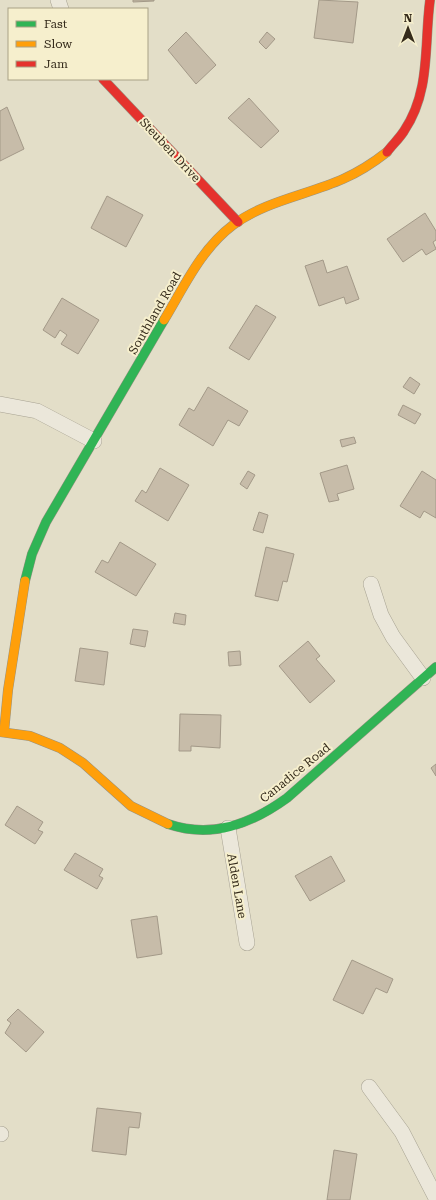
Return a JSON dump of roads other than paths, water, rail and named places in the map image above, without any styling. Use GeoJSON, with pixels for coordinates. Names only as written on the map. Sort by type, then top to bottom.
{"type":"FeatureCollection","features":[{"type":"Feature","properties":{"kind":"street","name":"Southland Road"},"geometry":{"type":"LineString","coordinates":[[2,732],[23,587],[32,554],[46,522],[198,262],[216,241],[238,222],[260,210],[355,175],[375,163],[393,146],[408,126],[419,102],[426,77],[428,53],[427,16],[430,0]]}},
{"type":"Feature","properties":{"kind":"street","name":"Steuben Drive"},"geometry":{"type":"LineString","coordinates":[[104,80],[238,222]]}},
{"type":"Feature","properties":{"kind":"street"},"geometry":{"type":"LineString","coordinates":[[0,404],[37,410],[94,441]]}},
{"type":"Feature","properties":{"kind":"street"},"geometry":{"type":"LineString","coordinates":[[370,584],[381,615],[387,626],[423,678]]}},
{"type":"Feature","properties":{"kind":"street","name":"Canadice Road"},"geometry":{"type":"LineString","coordinates":[[2,732],[28,736],[56,747],[76,759],[121,799],[166,823],[191,828],[228,828],[249,822],[271,810],[287,798],[436,667]]}},
{"type":"Feature","properties":{"kind":"street","name":"Alden Lane"},"geometry":{"type":"LineString","coordinates":[[228,828],[247,943]]}},
{"type":"Feature","properties":{"kind":"street"},"geometry":{"type":"LineString","coordinates":[[369,1087],[402,1132],[436,1198]]}}]}
